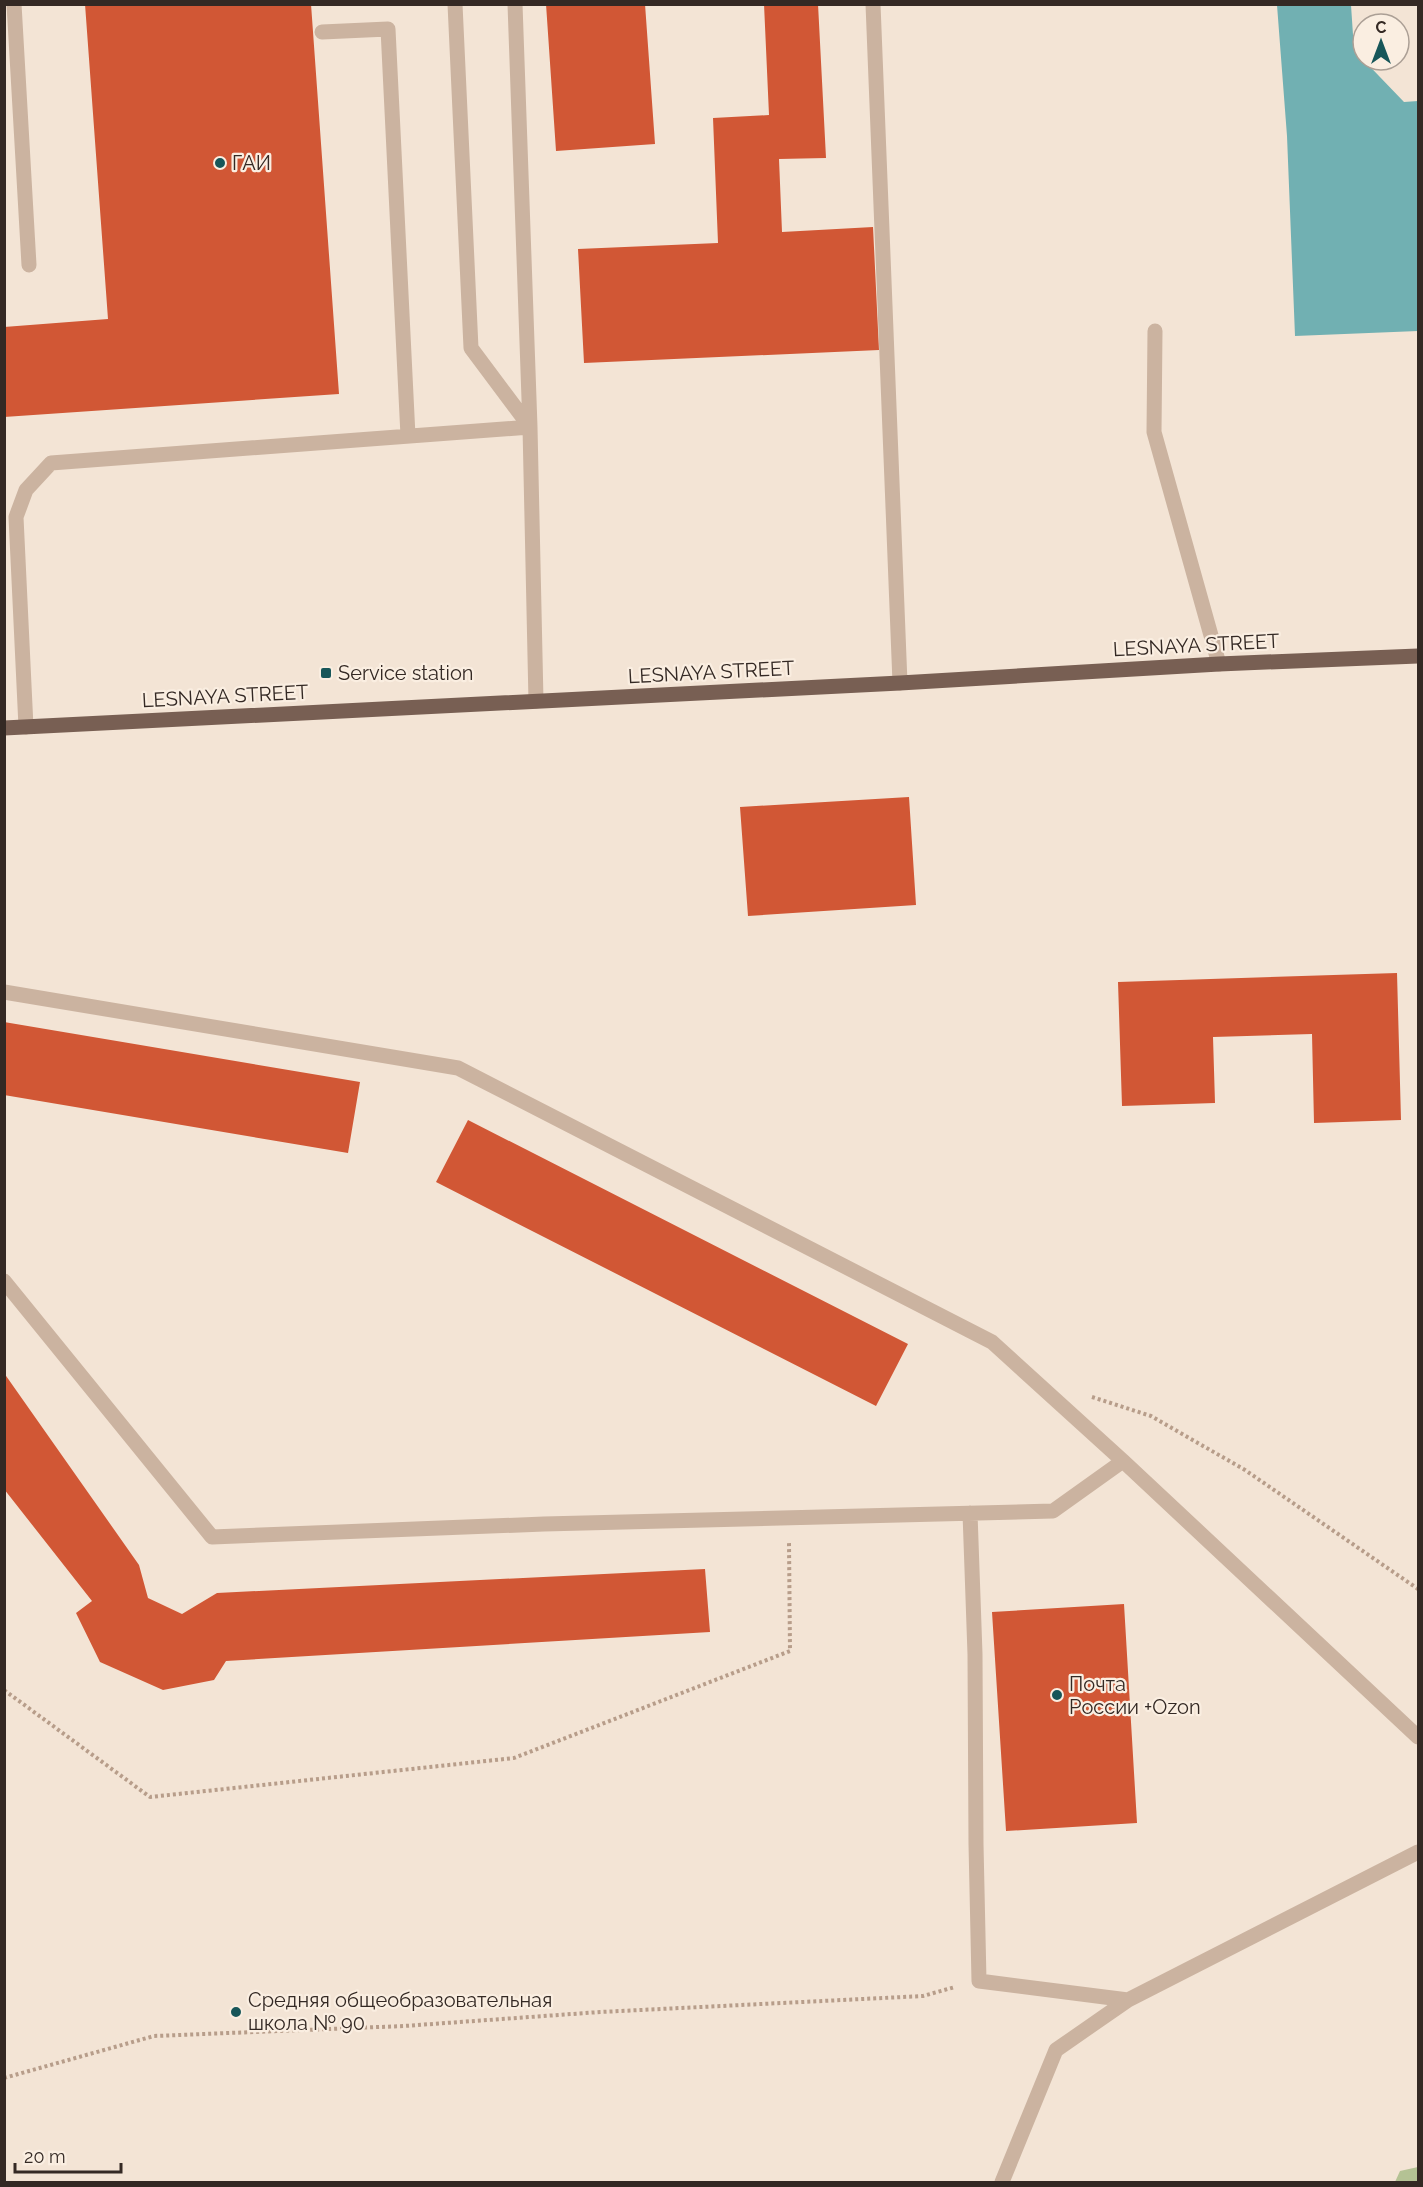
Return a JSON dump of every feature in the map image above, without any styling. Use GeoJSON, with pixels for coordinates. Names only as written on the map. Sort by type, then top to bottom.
{"type":"FeatureCollection","features":[{"type":"Feature","properties":{"kind":"main road","name":"LESNAYA STREET"},"geometry":{"type":"LineString","coordinates":[[4,728],[900,683],[1219,664],[1419,656]]}},
{"type":"Feature","properties":{"kind":"street"},"geometry":{"type":"LineString","coordinates":[[14,4],[29,266]]}},
{"type":"Feature","properties":{"kind":"street"},"geometry":{"type":"LineString","coordinates":[[455,4],[471,348],[530,427]]}},
{"type":"Feature","properties":{"kind":"street"},"geometry":{"type":"LineString","coordinates":[[515,4],[530,427],[536,701]]}},
{"type":"Feature","properties":{"kind":"street"},"geometry":{"type":"LineString","coordinates":[[873,4],[900,683]]}},
{"type":"Feature","properties":{"kind":"street"},"geometry":{"type":"LineString","coordinates":[[322,32],[388,29],[408,436]]}},
{"type":"Feature","properties":{"kind":"street"},"geometry":{"type":"LineString","coordinates":[[1155,331],[1154,432],[1219,664]]}},
{"type":"Feature","properties":{"kind":"street"},"geometry":{"type":"LineString","coordinates":[[26,727],[16,518],[26,490],[51,464],[530,427]]}},
{"type":"Feature","properties":{"kind":"street"},"geometry":{"type":"LineString","coordinates":[[4,992],[458,1068],[992,1342],[1419,1737]]}},
{"type":"Feature","properties":{"kind":"street"},"geometry":{"type":"LineString","coordinates":[[4,1281],[212,1537],[544,1524],[1053,1511],[1123,1461]]}},
{"type":"Feature","properties":{"kind":"street"},"geometry":{"type":"LineString","coordinates":[[970,1513],[975,1653],[979,1981],[1128,2000]]}},
{"type":"Feature","properties":{"kind":"street"},"geometry":{"type":"LineString","coordinates":[[1002,2182],[1056,2050],[1128,2000],[1419,1852]]}},
{"type":"Feature","properties":{"kind":"path"},"geometry":{"type":"LineString","coordinates":[[1085,1394],[1151,1416],[1226,1459],[1419,1589]]}},
{"type":"Feature","properties":{"kind":"path"},"geometry":{"type":"LineString","coordinates":[[4,1690],[150,1797],[514,1758],[790,1651],[789,1518]]}},
{"type":"Feature","properties":{"kind":"path"},"geometry":{"type":"LineString","coordinates":[[4,2078],[154,2036],[404,2026],[600,2012],[923,1996],[979,1981]]}},
{"type":"Feature","properties":{"kind":"green space"},"geometry":{"type":"Polygon","coordinates":[[[1418,2167],[1418,2182],[1395,2182],[1400,2171],[1418,2167]]]}},
{"type":"Feature","properties":{"kind":"water"},"geometry":{"type":"Polygon","coordinates":[[[1277,5],[1351,5],[1351,72],[1375,72],[1404,102],[1418,101],[1418,331],[1295,336],[1287,136],[1277,5]]]}},
{"type":"Feature","properties":{"kind":"building"},"geometry":{"type":"Polygon","coordinates":[[[85,4],[311,4],[339,394],[4,417],[4,327],[108,319],[85,4]]]}},
{"type":"Feature","properties":{"kind":"building"},"geometry":{"type":"Polygon","coordinates":[[[546,4],[645,4],[655,144],[556,151],[546,4]]]}},
{"type":"Feature","properties":{"kind":"building"},"geometry":{"type":"Polygon","coordinates":[[[764,4],[818,4],[826,158],[779,159],[782,232],[873,227],[879,350],[584,363],[578,249],[718,243],[713,118],[769,115],[764,4]]]}},
{"type":"Feature","properties":{"kind":"building"},"geometry":{"type":"Polygon","coordinates":[[[909,797],[916,905],[748,916],[740,807],[909,797]]]}},
{"type":"Feature","properties":{"kind":"building"},"geometry":{"type":"Polygon","coordinates":[[[1397,973],[1401,1120],[1314,1123],[1312,1034],[1213,1037],[1215,1103],[1122,1106],[1118,982],[1397,973]]]}},
{"type":"Feature","properties":{"kind":"building"},"geometry":{"type":"Polygon","coordinates":[[[4,1022],[360,1082],[348,1153],[4,1095],[4,1022]]]}},
{"type":"Feature","properties":{"kind":"building"},"geometry":{"type":"Polygon","coordinates":[[[468,1120],[908,1344],[876,1406],[436,1182],[468,1120]]]}},
{"type":"Feature","properties":{"kind":"building"},"geometry":{"type":"Polygon","coordinates":[[[4,1373],[139,1565],[148,1598],[182,1614],[217,1593],[705,1569],[710,1632],[226,1661],[214,1680],[163,1690],[100,1662],[76,1613],[92,1601],[4,1489],[4,1373]]]}},
{"type":"Feature","properties":{"kind":"building"},"geometry":{"type":"Polygon","coordinates":[[[1124,1604],[1137,1823],[1006,1831],[992,1612],[1124,1604]]]}},
{"type":"Feature","properties":{"kind":"place","name":"ГАИ"},"geometry":{"type":"Point","coordinates":[220,163]}},
{"type":"Feature","properties":{"kind":"place","name":"Service station"},"geometry":{"type":"Point","coordinates":[326,673]}},
{"type":"Feature","properties":{"kind":"place","name":"Почта России +Ozon"},"geometry":{"type":"Point","coordinates":[1057,1695]}},
{"type":"Feature","properties":{"kind":"place","name":"Средняя общеобразовательная школа № 90"},"geometry":{"type":"Point","coordinates":[236,2012]}}]}
